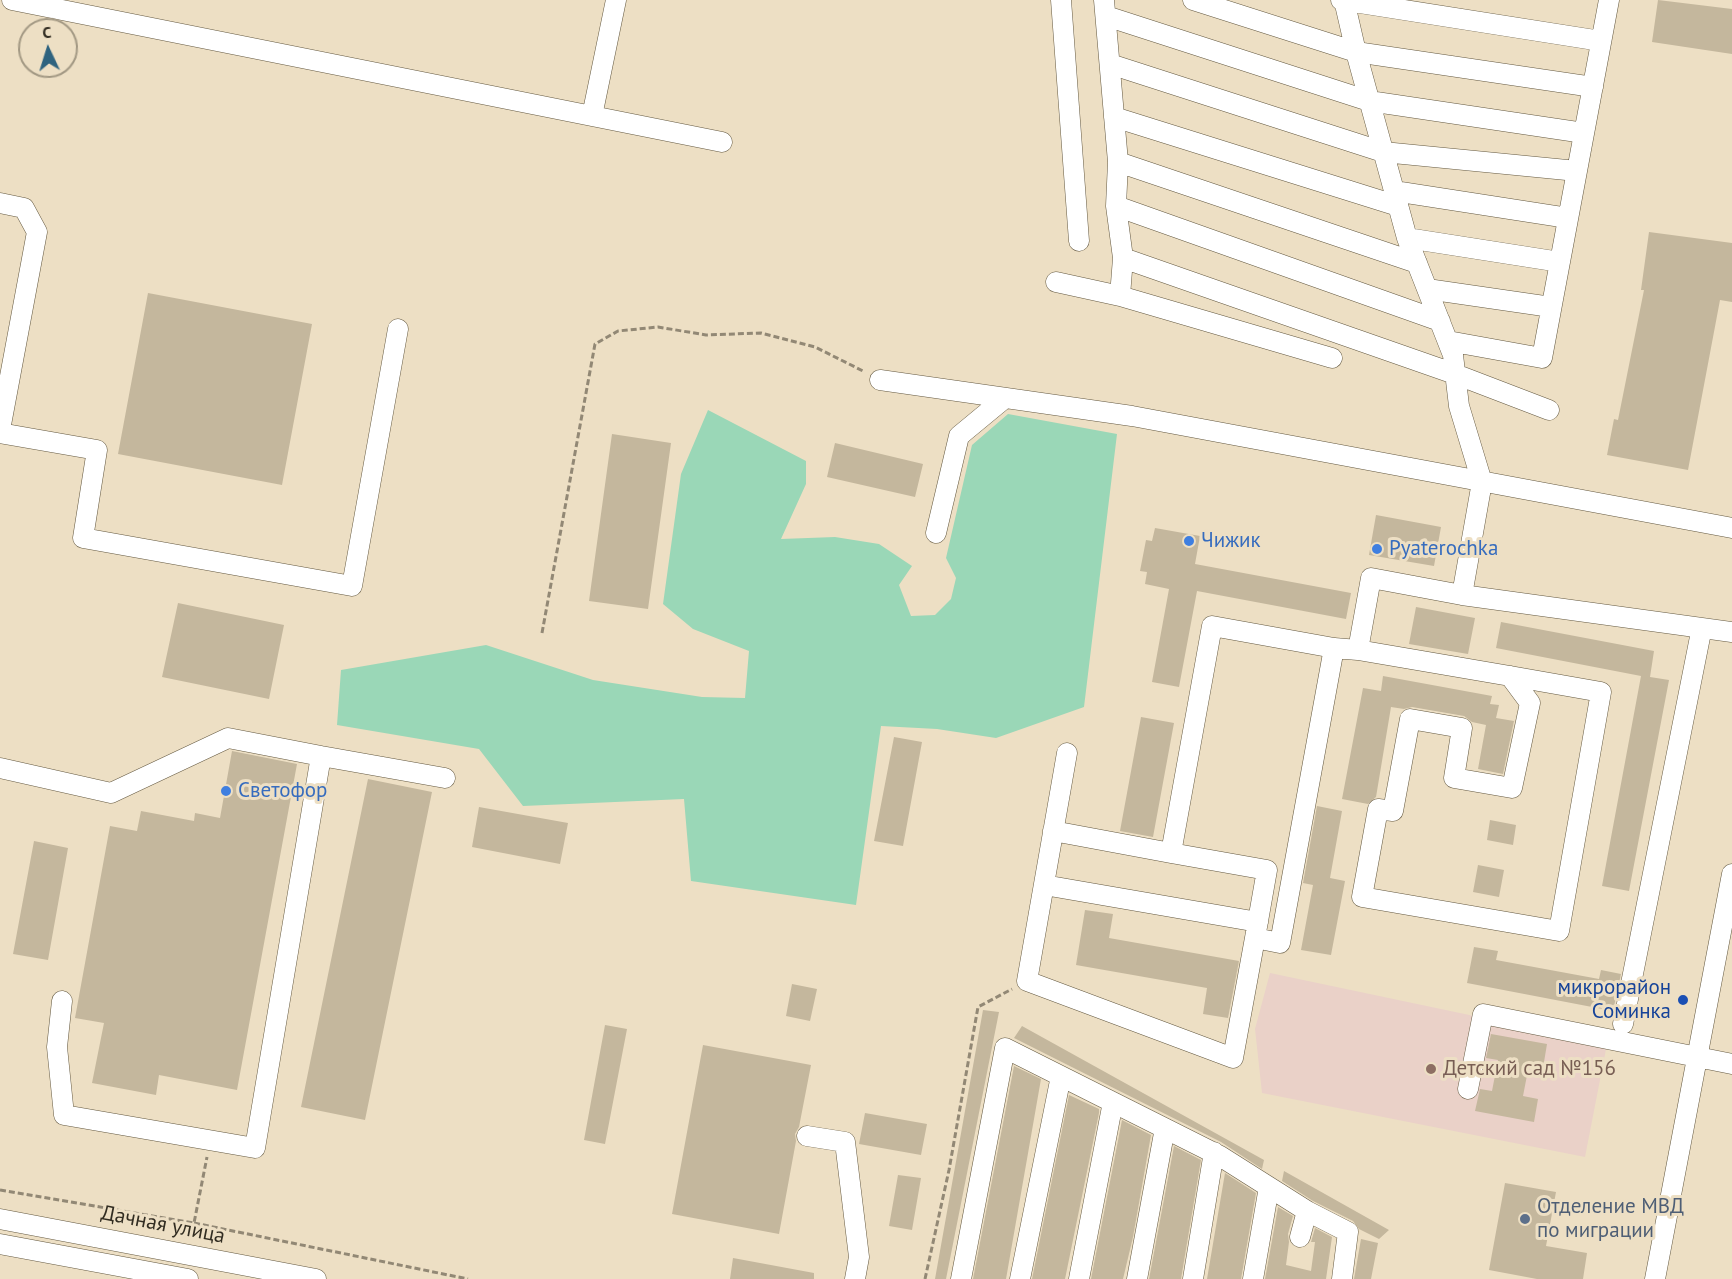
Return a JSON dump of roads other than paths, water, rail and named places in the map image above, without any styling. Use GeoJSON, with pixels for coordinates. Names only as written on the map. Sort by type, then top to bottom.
{"type":"FeatureCollection","features":[{"type":"Feature","properties":{"kind":"street"},"geometry":{"type":"LineString","coordinates":[[12,0],[722,142]]}},
{"type":"Feature","properties":{"kind":"street"},"geometry":{"type":"LineString","coordinates":[[592,116],[616,0]]}},
{"type":"Feature","properties":{"kind":"street"},"geometry":{"type":"LineString","coordinates":[[1061,0],[1079,241]]}},
{"type":"Feature","properties":{"kind":"street"},"geometry":{"type":"LineString","coordinates":[[1193,0],[1356,52],[1593,87]]}},
{"type":"Feature","properties":{"kind":"street"},"geometry":{"type":"LineString","coordinates":[[1462,595],[1482,482],[1459,406],[1453,355],[1407,238],[1343,0],[1601,41]]}},
{"type":"Feature","properties":{"kind":"street"},"geometry":{"type":"LineString","coordinates":[[1448,341],[1542,358],[1609,0]]}},
{"type":"Feature","properties":{"kind":"street"},"geometry":{"type":"LineString","coordinates":[[1120,296],[1123,258],[1116,206],[1118,162],[1105,8],[1369,101],[1584,133]]}},
{"type":"Feature","properties":{"kind":"street"},"geometry":{"type":"LineString","coordinates":[[1110,64],[1383,152],[1577,171]]}},
{"type":"Feature","properties":{"kind":"street"},"geometry":{"type":"LineString","coordinates":[[1114,117],[1396,199],[1568,218]]}},
{"type":"Feature","properties":{"kind":"street"},"geometry":{"type":"LineString","coordinates":[[1118,162],[1417,262]]}},
{"type":"Feature","properties":{"kind":"street"},"geometry":{"type":"LineString","coordinates":[[0,203],[24,208],[37,231],[8,340],[0,432],[97,450],[83,538],[352,586],[398,329]]}},
{"type":"Feature","properties":{"kind":"street"},"geometry":{"type":"LineString","coordinates":[[1116,206],[1440,321]]}},
{"type":"Feature","properties":{"kind":"street"},"geometry":{"type":"LineString","coordinates":[[1407,238],[1560,262]]}},
{"type":"Feature","properties":{"kind":"street"},"geometry":{"type":"LineString","coordinates":[[1123,258],[1455,374],[1550,410]]}},
{"type":"Feature","properties":{"kind":"street"},"geometry":{"type":"LineString","coordinates":[[1056,282],[1120,296],[1332,358]]}},
{"type":"Feature","properties":{"kind":"street"},"geometry":{"type":"LineString","coordinates":[[1427,289],[1551,308]]}},
{"type":"Feature","properties":{"kind":"street"},"geometry":{"type":"LineString","coordinates":[[880,380],[1132,416],[1732,528]]}},
{"type":"Feature","properties":{"kind":"street"},"geometry":{"type":"LineString","coordinates":[[936,533],[959,436],[1005,398]]}},
{"type":"Feature","properties":{"kind":"street"},"geometry":{"type":"LineString","coordinates":[[1358,650],[1371,578],[1462,595],[1732,632]]}},
{"type":"Feature","properties":{"kind":"street"},"geometry":{"type":"LineString","coordinates":[[1171,853],[1212,626],[1334,648],[1358,650],[1510,676],[1601,692],[1559,931],[1362,897],[1378,809],[1394,812],[1410,719],[1462,728],[1454,778],[1512,788],[1530,702],[1510,676]]}},
{"type":"Feature","properties":{"kind":"street"},"geometry":{"type":"LineString","coordinates":[[1623,1024],[1701,632]]}},
{"type":"Feature","properties":{"kind":"street"},"geometry":{"type":"LineString","coordinates":[[1044,885],[1256,930],[1280,943],[1334,648]]}},
{"type":"Feature","properties":{"kind":"street"},"geometry":{"type":"LineString","coordinates":[[0,768],[111,793],[228,738],[446,778]]}},
{"type":"Feature","properties":{"kind":"street"},"geometry":{"type":"LineString","coordinates":[[1053,831],[1267,870],[1233,1058],[1027,981],[1053,831],[1067,753]]}},
{"type":"Feature","properties":{"kind":"street"},"geometry":{"type":"LineString","coordinates":[[62,1001],[57,1047],[64,1115],[255,1148],[321,756]]}},
{"type":"Feature","properties":{"kind":"street"},"geometry":{"type":"LineString","coordinates":[[1655,1279],[1732,874]]}},
{"type":"Feature","properties":{"kind":"street"},"geometry":{"type":"LineString","coordinates":[[1468,1089],[1483,1014],[1732,1064]]}},
{"type":"Feature","properties":{"kind":"street"},"geometry":{"type":"LineString","coordinates":[[961,1279],[1005,1048],[1214,1152],[1307,1211],[1348,1232],[1342,1279]]}},
{"type":"Feature","properties":{"kind":"street"},"geometry":{"type":"LineString","coordinates":[[1020,1279],[1061,1076]]}},
{"type":"Feature","properties":{"kind":"street"},"geometry":{"type":"LineString","coordinates":[[1079,1279],[1113,1102]]}},
{"type":"Feature","properties":{"kind":"street"},"geometry":{"type":"LineString","coordinates":[[1137,1279],[1165,1128]]}},
{"type":"Feature","properties":{"kind":"street"},"geometry":{"type":"LineString","coordinates":[[807,1136],[846,1142],[859,1257],[855,1279]]}},
{"type":"Feature","properties":{"kind":"street"},"geometry":{"type":"LineString","coordinates":[[1193,1279],[1214,1152]]}},
{"type":"Feature","properties":{"kind":"street"},"geometry":{"type":"LineString","coordinates":[[1253,1279],[1269,1187]]}},
{"type":"Feature","properties":{"kind":"street"},"geometry":{"type":"LineString","coordinates":[[1300,1237],[1307,1211]]}},
{"type":"Feature","properties":{"kind":"street","name":"Дачная улица"},"geometry":{"type":"LineString","coordinates":[[0,1219],[316,1279]]}},
{"type":"Feature","properties":{"kind":"street"},"geometry":{"type":"LineString","coordinates":[[99,1271],[105,1238]]}},
{"type":"Feature","properties":{"kind":"street"},"geometry":{"type":"LineString","coordinates":[[0,1244],[99,1271],[189,1279]]}},
{"type":"Feature","properties":{"kind":"place","name":"Чижик"},"geometry":{"type":"Point","coordinates":[1189,541]}},
{"type":"Feature","properties":{"kind":"place","name":"Pyaterochka"},"geometry":{"type":"Point","coordinates":[1377,549]}},
{"type":"Feature","properties":{"kind":"place","name":"Светофор"},"geometry":{"type":"Point","coordinates":[226,791]}},
{"type":"Feature","properties":{"kind":"place","name":"микрорайон Соминка"},"geometry":{"type":"Point","coordinates":[1683,1000]}},
{"type":"Feature","properties":{"kind":"place","name":"Детский сад №156"},"geometry":{"type":"Point","coordinates":[1431,1069]}},
{"type":"Feature","properties":{"kind":"place","name":"Отделение МВД по миграции"},"geometry":{"type":"Point","coordinates":[1525,1219]}}]}
